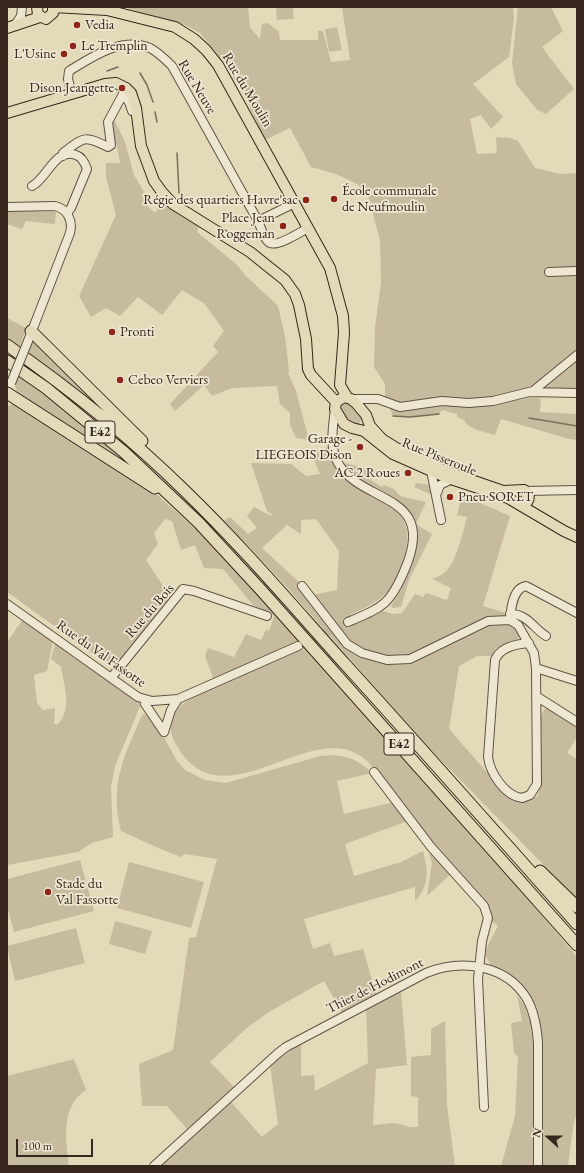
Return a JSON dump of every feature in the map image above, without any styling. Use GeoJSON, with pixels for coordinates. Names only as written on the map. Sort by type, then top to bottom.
{"type":"FeatureCollection","features":[{"type":"Feature","properties":{"kind":"highway"},"geometry":{"type":"LineString","coordinates":[[30,336],[144,444],[184,489]]}},
{"type":"Feature","properties":{"kind":"highway","name":"E42"},"geometry":{"type":"LineString","coordinates":[[7,345],[54,378],[94,409],[184,489],[251,558],[577,924]]}},
{"type":"Feature","properties":{"kind":"highway","name":"E42"},"geometry":{"type":"LineString","coordinates":[[7,361],[85,419],[152,477],[186,511],[261,590],[574,943]]}},
{"type":"Feature","properties":{"kind":"highway"},"geometry":{"type":"LineString","coordinates":[[8,389],[186,511]]}},
{"type":"Feature","properties":{"kind":"highway"},"geometry":{"type":"LineString","coordinates":[[472,805],[577,908]]}},
{"type":"Feature","properties":{"kind":"main road"},"geometry":{"type":"LineString","coordinates":[[14,26],[38,11],[49,18],[53,13],[53,7]]}},
{"type":"Feature","properties":{"kind":"main road","name":"Rue du Moulin"},"geometry":{"type":"LineString","coordinates":[[53,7],[107,10],[156,21],[175,27],[194,40],[206,50],[225,78],[295,203]]}},
{"type":"Feature","properties":{"kind":"main road"},"geometry":{"type":"LineString","coordinates":[[7,114],[105,84],[116,83],[126,88],[131,93],[137,115],[141,146],[146,162],[154,181],[162,192],[173,204],[250,252],[285,280],[295,294],[302,315],[308,369],[335,406],[339,417],[348,426]]}},
{"type":"Feature","properties":{"kind":"main road"},"geometry":{"type":"LineString","coordinates":[[295,203],[330,268],[340,298],[344,333],[340,385],[349,398]]}},
{"type":"Feature","properties":{"kind":"main road"},"geometry":{"type":"LineString","coordinates":[[335,406],[341,398],[349,398]]}},
{"type":"Feature","properties":{"kind":"main road","name":"Rue Pisseroule"},"geometry":{"type":"LineString","coordinates":[[349,398],[386,442],[448,472],[522,497]]}},
{"type":"Feature","properties":{"kind":"main road"},"geometry":{"type":"LineString","coordinates":[[359,429],[364,426],[366,418]]}},
{"type":"Feature","properties":{"kind":"main road","name":"Rue Pisseroule"},"geometry":{"type":"LineString","coordinates":[[348,426],[359,429],[393,454],[431,471],[489,490],[522,497]]}},
{"type":"Feature","properties":{"kind":"main road"},"geometry":{"type":"LineString","coordinates":[[522,497],[574,535]]}},
{"type":"Feature","properties":{"kind":"street"},"geometry":{"type":"LineString","coordinates":[[14,26],[21,16],[22,7]]}},
{"type":"Feature","properties":{"kind":"street","name":"Rue Neuve"},"geometry":{"type":"LineString","coordinates":[[72,94],[68,74],[73,68],[116,46],[126,44],[150,48],[172,66],[258,221]]}},
{"type":"Feature","properties":{"kind":"street"},"geometry":{"type":"LineString","coordinates":[[63,156],[64,153],[83,138],[89,138],[108,147],[111,145],[108,122],[123,94],[129,102],[132,112],[137,115]]}},
{"type":"Feature","properties":{"kind":"street"},"geometry":{"type":"LineString","coordinates":[[32,186],[38,184],[56,161],[63,156],[70,154],[79,156],[86,163],[86,169],[72,208],[67,213]]}},
{"type":"Feature","properties":{"kind":"street"},"geometry":{"type":"LineString","coordinates":[[295,203],[258,221],[267,240],[274,244],[308,228]]}},
{"type":"Feature","properties":{"kind":"street"},"geometry":{"type":"LineString","coordinates":[[7,207],[61,207],[67,213],[72,225],[30,336],[8,389]]}},
{"type":"Feature","properties":{"kind":"street"},"geometry":{"type":"LineString","coordinates":[[549,272],[577,271]]}},
{"type":"Feature","properties":{"kind":"street"},"geometry":{"type":"LineString","coordinates":[[349,398],[370,400],[378,399],[400,407],[442,401],[489,402],[533,391],[577,355]]}},
{"type":"Feature","properties":{"kind":"street"},"geometry":{"type":"LineString","coordinates":[[527,392],[577,393]]}},
{"type":"Feature","properties":{"kind":"street"},"geometry":{"type":"LineString","coordinates":[[366,418],[370,400]]}},
{"type":"Feature","properties":{"kind":"street"},"geometry":{"type":"LineString","coordinates":[[335,406],[333,438],[336,460],[344,472],[396,504],[407,517],[412,530],[412,552],[390,598],[380,608],[348,622]]}},
{"type":"Feature","properties":{"kind":"street"},"geometry":{"type":"LineString","coordinates":[[333,438],[339,428],[348,426]]}},
{"type":"Feature","properties":{"kind":"street"},"geometry":{"type":"LineString","coordinates":[[431,471],[437,493],[441,520]]}},
{"type":"Feature","properties":{"kind":"street"},"geometry":{"type":"LineString","coordinates":[[437,493],[440,485],[452,479]]}},
{"type":"Feature","properties":{"kind":"street","name":"Rue Pisseroule"},"geometry":{"type":"LineString","coordinates":[[522,497],[577,490]]}},
{"type":"Feature","properties":{"kind":"street"},"geometry":{"type":"LineString","coordinates":[[302,586],[347,644],[362,653],[387,660],[410,658],[488,621],[521,615],[528,619],[546,636]]}},
{"type":"Feature","properties":{"kind":"street"},"geometry":{"type":"LineString","coordinates":[[510,617],[518,589],[526,586],[577,614]]}},
{"type":"Feature","properties":{"kind":"street","name":"Rue du Bois"},"geometry":{"type":"LineString","coordinates":[[110,678],[184,589],[267,616]]}},
{"type":"Feature","properties":{"kind":"street","name":"Rue du Val Fassotte"},"geometry":{"type":"LineString","coordinates":[[7,604],[110,678],[138,697],[147,700],[164,701],[178,698],[298,646]]}},
{"type":"Feature","properties":{"kind":"street"},"geometry":{"type":"LineString","coordinates":[[510,617],[522,630],[529,643],[534,653],[536,668],[537,784],[533,792],[526,798],[514,796],[494,776],[489,764],[494,663],[496,657],[502,650],[514,645],[529,643]]}},
{"type":"Feature","properties":{"kind":"street"},"geometry":{"type":"LineString","coordinates":[[536,668],[577,681]]}},
{"type":"Feature","properties":{"kind":"street"},"geometry":{"type":"LineString","coordinates":[[536,696],[577,722]]}},
{"type":"Feature","properties":{"kind":"street"},"geometry":{"type":"LineString","coordinates":[[145,704],[164,732],[171,710],[178,698]]}},
{"type":"Feature","properties":{"kind":"street"},"geometry":{"type":"LineString","coordinates":[[374,772],[431,847],[487,912],[488,918],[479,967],[479,1032],[484,1107]]}},
{"type":"Feature","properties":{"kind":"street","name":"Thier de Hodimont"},"geometry":{"type":"LineString","coordinates":[[154,1166],[276,1054],[286,1047],[426,972],[438,968],[467,964],[498,974],[520,990],[527,999],[536,1024],[538,1043],[538,1166]]}},
{"type":"Feature","properties":{"kind":"shaded area"},"geometry":{"type":"Polygon","coordinates":[[[248,7],[250,27],[260,39],[262,24],[268,23],[279,32],[280,40],[318,40],[318,31],[323,31],[331,62],[350,60],[342,7],[513,7],[514,18],[509,57],[473,84],[503,117],[491,129],[481,115],[470,119],[477,154],[497,153],[496,137],[510,138],[518,141],[535,168],[560,174],[577,173],[577,393],[528,393],[541,399],[540,412],[577,414],[577,440],[501,419],[495,435],[473,428],[464,420],[457,417],[457,414],[442,410],[439,414],[404,417],[393,416],[385,397],[385,384],[374,367],[375,327],[381,282],[380,240],[368,196],[357,184],[336,174],[311,167],[290,128],[265,140],[245,97],[222,59],[200,33],[185,25],[127,8],[248,7]]]}},
{"type":"Feature","properties":{"kind":"shaded area"},"geometry":{"type":"Polygon","coordinates":[[[276,7],[293,7],[294,19],[277,20],[276,7]]]}},
{"type":"Feature","properties":{"kind":"shaded area"},"geometry":{"type":"Polygon","coordinates":[[[518,7],[551,7],[563,31],[542,47],[574,89],[546,114],[537,110],[516,84],[512,63],[518,7]]]}},
{"type":"Feature","properties":{"kind":"shaded area"},"geometry":{"type":"Polygon","coordinates":[[[337,27],[342,50],[329,52],[325,29],[337,27]]]}},
{"type":"Feature","properties":{"kind":"shaded area"},"geometry":{"type":"Polygon","coordinates":[[[113,117],[125,142],[134,175],[146,195],[144,202],[155,213],[162,201],[182,217],[199,226],[197,232],[236,264],[246,276],[278,306],[285,336],[288,373],[296,391],[309,440],[296,438],[290,425],[290,413],[280,404],[277,386],[232,388],[212,396],[204,385],[175,411],[170,404],[218,352],[213,346],[224,331],[205,304],[182,290],[162,315],[138,297],[120,316],[106,308],[91,317],[79,296],[116,215],[106,177],[106,163],[120,163],[116,142],[113,143],[113,117]]]}},
{"type":"Feature","properties":{"kind":"shaded area"},"geometry":{"type":"Polygon","coordinates":[[[7,210],[56,212],[55,224],[26,221],[22,229],[7,224],[7,210]]]}},
{"type":"Feature","properties":{"kind":"shaded area"},"geometry":{"type":"Polygon","coordinates":[[[7,318],[26,328],[20,346],[7,337],[7,318]]]}},
{"type":"Feature","properties":{"kind":"shaded area"},"geometry":{"type":"Polygon","coordinates":[[[33,340],[110,415],[28,352],[33,340]]]}},
{"type":"Feature","properties":{"kind":"shaded area"},"geometry":{"type":"Polygon","coordinates":[[[19,375],[89,429],[140,473],[17,393],[15,384],[19,375]]]}},
{"type":"Feature","properties":{"kind":"shaded area"},"geometry":{"type":"Polygon","coordinates":[[[344,401],[351,404],[362,418],[359,425],[356,425],[346,419],[339,406],[344,401]]]}},
{"type":"Feature","properties":{"kind":"shaded area"},"geometry":{"type":"Polygon","coordinates":[[[19,403],[144,483],[209,541],[309,649],[364,715],[486,850],[577,957],[577,1113],[574,1121],[568,1166],[543,1166],[543,1049],[539,1015],[526,990],[506,973],[492,967],[484,953],[498,926],[490,920],[373,767],[362,757],[341,749],[319,750],[295,756],[246,773],[223,776],[201,771],[182,754],[175,743],[171,732],[171,724],[177,710],[183,704],[196,695],[298,649],[294,643],[214,680],[205,656],[208,648],[234,657],[246,634],[261,640],[266,630],[269,631],[274,616],[253,605],[223,569],[204,568],[195,545],[181,550],[172,521],[165,519],[154,533],[158,544],[146,560],[171,598],[119,664],[110,666],[7,592],[7,407],[12,404],[19,403]]]}},
{"type":"Feature","properties":{"kind":"shaded area"},"geometry":{"type":"Polygon","coordinates":[[[328,447],[335,465],[341,474],[353,485],[391,508],[401,516],[406,528],[407,543],[402,563],[391,588],[387,593],[372,604],[350,615],[356,623],[383,611],[393,614],[402,613],[415,594],[423,597],[426,593],[447,600],[451,588],[432,579],[448,569],[458,547],[467,517],[457,515],[462,495],[510,516],[483,606],[506,613],[505,616],[489,618],[429,649],[408,657],[395,659],[381,657],[352,644],[350,647],[372,658],[388,662],[405,662],[424,655],[453,639],[486,625],[500,622],[512,625],[520,635],[517,641],[512,644],[511,641],[495,649],[494,656],[477,656],[459,666],[449,729],[506,794],[518,800],[537,797],[541,784],[540,717],[544,710],[548,707],[577,724],[577,737],[567,753],[577,759],[577,899],[428,747],[283,583],[224,520],[230,517],[248,534],[257,528],[247,516],[254,507],[271,516],[272,514],[267,511],[251,463],[291,464],[306,476],[320,474],[311,452],[328,447]],[[316,519],[301,520],[301,534],[287,525],[262,548],[313,595],[337,590],[339,551],[316,519]]]}},
{"type":"Feature","properties":{"kind":"shaded area"},"geometry":{"type":"Polygon","coordinates":[[[345,463],[376,471],[374,479],[367,478],[382,487],[384,485],[394,489],[400,496],[426,502],[416,524],[432,534],[409,580],[401,607],[393,608],[391,606],[398,595],[412,565],[417,543],[417,532],[414,522],[402,504],[348,470],[343,465],[345,463]]]}},
{"type":"Feature","properties":{"kind":"shaded area"},"geometry":{"type":"Polygon","coordinates":[[[416,483],[431,485],[432,495],[414,487],[416,483]]]}},
{"type":"Feature","properties":{"kind":"shaded area"},"geometry":{"type":"Polygon","coordinates":[[[23,619],[53,641],[47,671],[34,675],[37,703],[43,710],[55,708],[54,723],[57,725],[62,719],[66,705],[61,667],[51,659],[55,644],[141,704],[115,766],[111,787],[113,837],[92,843],[78,852],[7,865],[7,642],[23,619]]]}},
{"type":"Feature","properties":{"kind":"shaded area"},"geometry":{"type":"Polygon","coordinates":[[[147,714],[156,723],[177,761],[185,770],[205,780],[226,783],[320,756],[335,755],[355,760],[372,773],[337,781],[344,814],[394,802],[408,821],[345,844],[354,876],[401,862],[423,851],[427,871],[423,890],[415,901],[415,887],[304,919],[313,949],[330,943],[334,956],[363,949],[376,994],[342,1013],[324,981],[269,1012],[248,1027],[210,1062],[235,1088],[188,1130],[167,1106],[142,1106],[139,1064],[173,1050],[189,938],[196,937],[217,859],[184,854],[181,857],[121,831],[117,799],[120,771],[129,744],[142,715],[147,714]]]}},
{"type":"Feature","properties":{"kind":"shaded area"},"geometry":{"type":"Polygon","coordinates":[[[433,851],[452,873],[427,896],[432,863],[429,854],[433,851]]]}},
{"type":"Feature","properties":{"kind":"shaded area","name":"Stade du Val Fassotte"},"geometry":{"type":"Polygon","coordinates":[[[80,860],[94,911],[14,932],[7,906],[7,879],[80,860]]]}},
{"type":"Feature","properties":{"kind":"shaded area"},"geometry":{"type":"Polygon","coordinates":[[[129,862],[204,882],[191,928],[117,908],[129,862]]]}},
{"type":"Feature","properties":{"kind":"shaded area"},"geometry":{"type":"Polygon","coordinates":[[[115,921],[152,931],[145,954],[109,944],[115,921]]]}},
{"type":"Feature","properties":{"kind":"shaded area"},"geometry":{"type":"Polygon","coordinates":[[[76,928],[85,963],[15,981],[7,946],[76,928]]]}},
{"type":"Feature","properties":{"kind":"shaded area"},"geometry":{"type":"Polygon","coordinates":[[[401,991],[407,1065],[376,1069],[373,1125],[395,1123],[410,1127],[418,1127],[418,1097],[411,1096],[411,1057],[431,1055],[431,1029],[445,1021],[447,1105],[455,1166],[159,1166],[231,1102],[262,1137],[278,1124],[270,1065],[301,1043],[301,1076],[314,1075],[315,1091],[368,1063],[366,1007],[401,991]]]}},
{"type":"Feature","properties":{"kind":"shaded area"},"geometry":{"type":"Polygon","coordinates":[[[517,995],[526,1008],[534,1032],[535,1166],[501,1166],[515,1116],[518,1057],[514,1053],[511,1023],[522,1021],[517,995]]]}},
{"type":"Feature","properties":{"kind":"shaded area"},"geometry":{"type":"Polygon","coordinates":[[[74,1059],[86,1090],[72,1105],[68,1114],[66,1135],[69,1166],[7,1166],[7,1076],[74,1059]]]}},
{"type":"Feature","properties":{"kind":"waterway"},"geometry":{"type":"LineString","coordinates":[[107,71],[118,67]]}},
{"type":"Feature","properties":{"kind":"waterway"},"geometry":{"type":"LineString","coordinates":[[140,73],[147,85],[153,102]]}},
{"type":"Feature","properties":{"kind":"waterway"},"geometry":{"type":"LineString","coordinates":[[155,112],[157,122]]}},
{"type":"Feature","properties":{"kind":"waterway"},"geometry":{"type":"LineString","coordinates":[[177,153],[179,193],[187,200]]}},
{"type":"Feature","properties":{"kind":"waterway"},"geometry":{"type":"LineString","coordinates":[[393,416],[410,417],[439,414]]}},
{"type":"Feature","properties":{"kind":"waterway"},"geometry":{"type":"LineString","coordinates":[[529,418],[577,426]]}},
{"type":"Feature","properties":{"kind":"tunnel"},"geometry":{"type":"LineString","coordinates":[[302,644],[348,622]]}},
{"type":"Feature","properties":{"kind":"place","name":"Vedia"},"geometry":{"type":"Point","coordinates":[77,25]}},
{"type":"Feature","properties":{"kind":"place","name":"Le Tremplin"},"geometry":{"type":"Point","coordinates":[73,46]}},
{"type":"Feature","properties":{"kind":"place","name":"L'Usine"},"geometry":{"type":"Point","coordinates":[64,54]}},
{"type":"Feature","properties":{"kind":"place","name":"Dison Jeangette"},"geometry":{"type":"Point","coordinates":[122,88]}},
{"type":"Feature","properties":{"kind":"place","name":"École communale de Neufmoulin"},"geometry":{"type":"Point","coordinates":[334,199]}},
{"type":"Feature","properties":{"kind":"place","name":"Régie des quartiers Havre'sac"},"geometry":{"type":"Point","coordinates":[306,200]}},
{"type":"Feature","properties":{"kind":"place","name":"Place Jean Roggeman"},"geometry":{"type":"Point","coordinates":[283,226]}},
{"type":"Feature","properties":{"kind":"place","name":"Pronti"},"geometry":{"type":"Point","coordinates":[112,332]}},
{"type":"Feature","properties":{"kind":"place","name":"Cebeo Verviers"},"geometry":{"type":"Point","coordinates":[120,380]}},
{"type":"Feature","properties":{"kind":"place","name":"Garage - LIEGEOIS Dison"},"geometry":{"type":"Point","coordinates":[360,447]}},
{"type":"Feature","properties":{"kind":"place","name":"AC 2 Roues"},"geometry":{"type":"Point","coordinates":[408,473]}},
{"type":"Feature","properties":{"kind":"place","name":"Pneu SORET"},"geometry":{"type":"Point","coordinates":[450,497]}},
{"type":"Feature","properties":{"kind":"place","name":"Stade du Val Fassotte"},"geometry":{"type":"Point","coordinates":[48,892]}}]}
